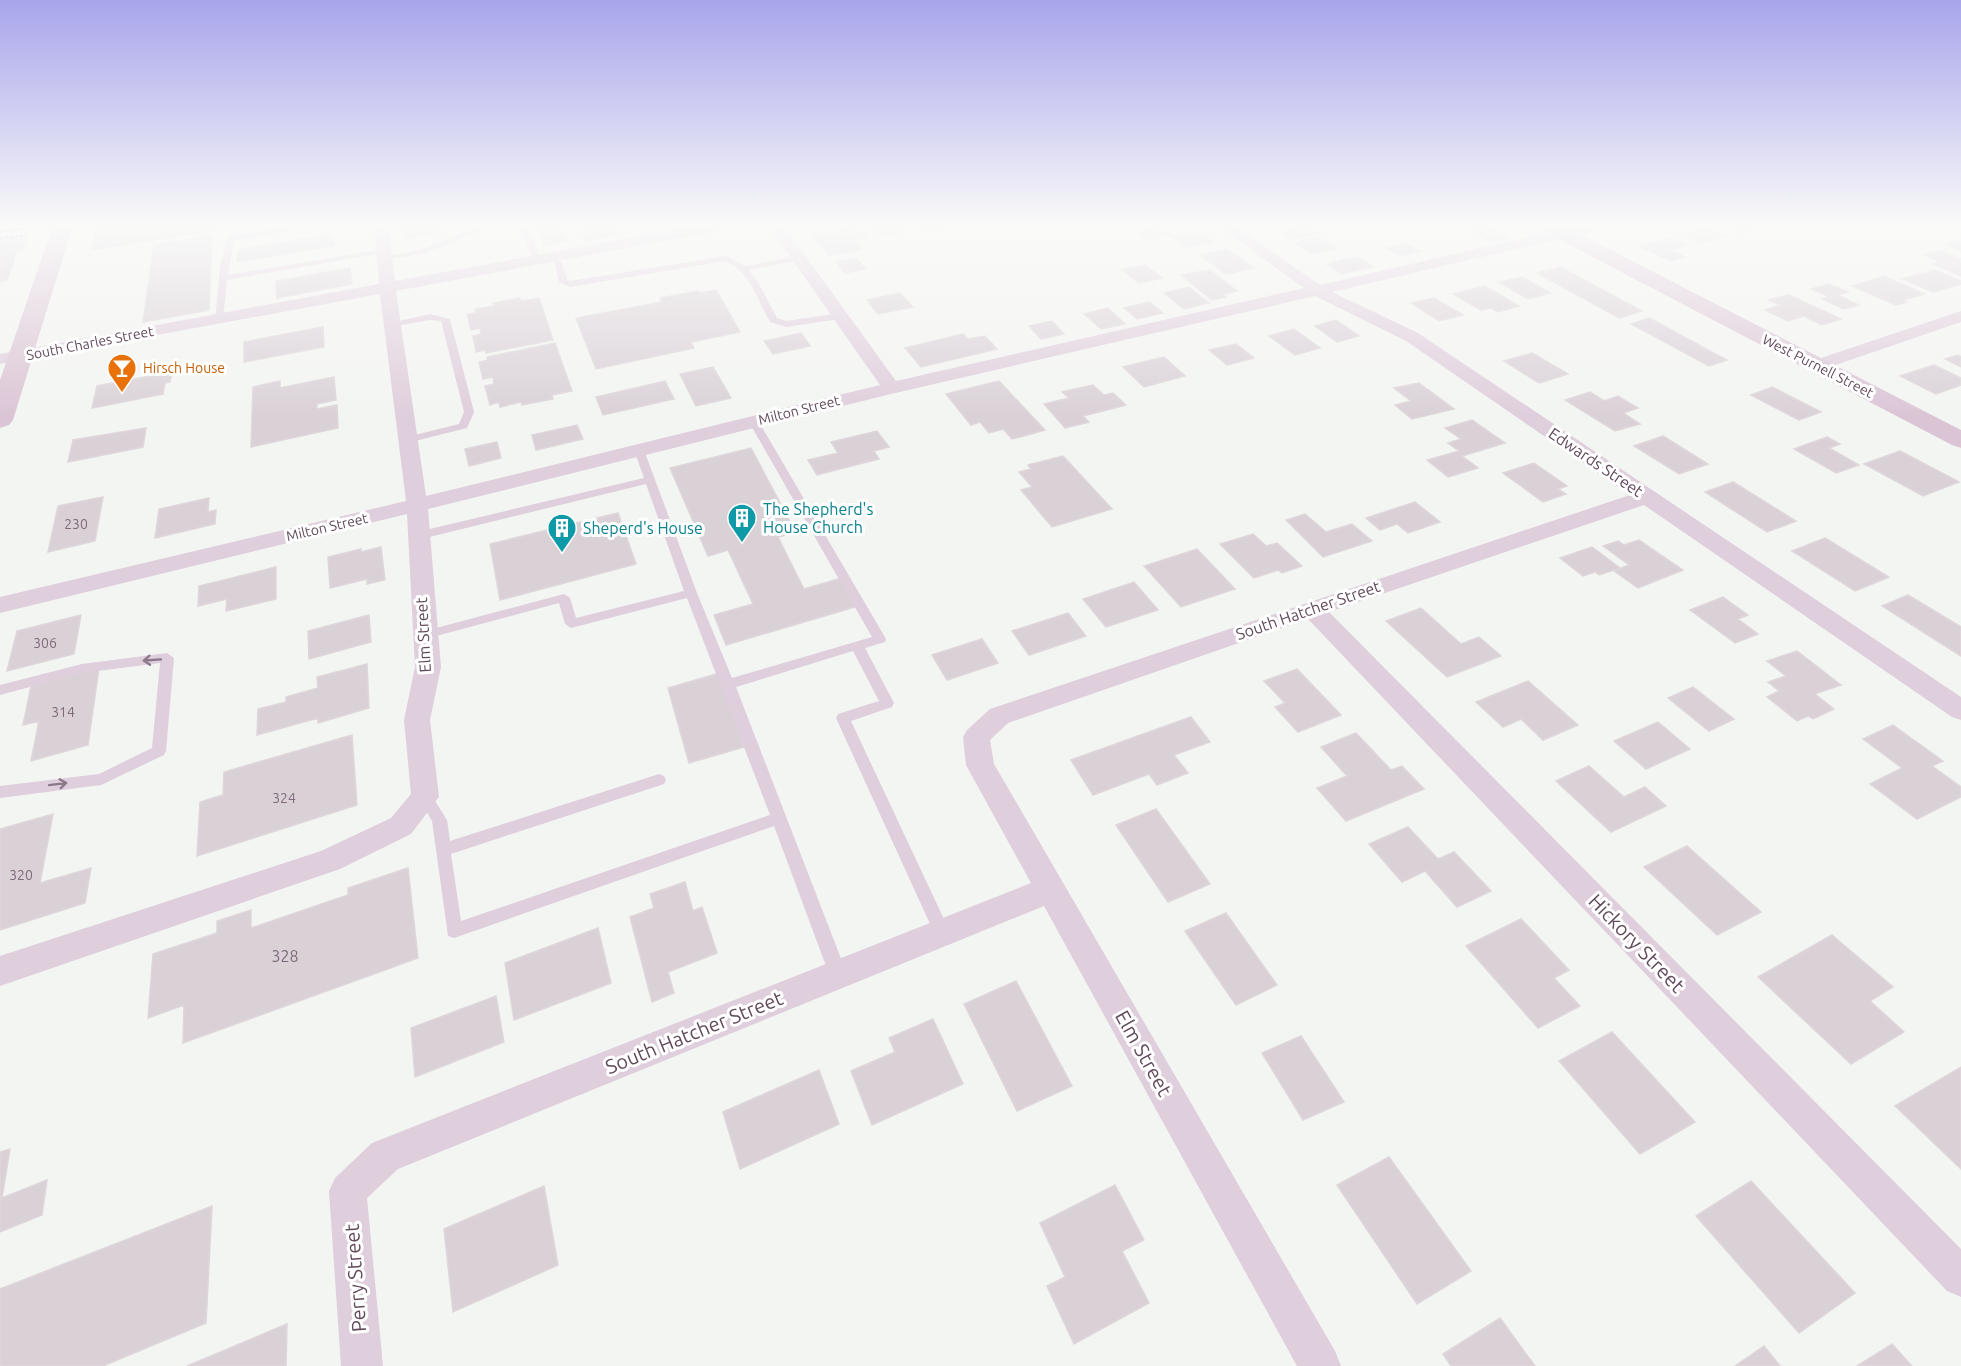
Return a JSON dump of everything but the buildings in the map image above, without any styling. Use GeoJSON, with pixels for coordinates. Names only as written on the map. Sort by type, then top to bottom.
{"type":"FeatureCollection","features":[{"type":"Feature","properties":{"kind":"street"},"geometry":{"type":"LineString","coordinates":[[0,420],[9,358],[37,289]]}},
{"type":"Feature","properties":{"kind":"street","name":"South Charles Street"},"geometry":{"type":"LineString","coordinates":[[9,358],[379,289]]}},
{"type":"Feature","properties":{"kind":"street","name":"Elm Street"},"geometry":{"type":"LineString","coordinates":[[388,289],[391,324],[417,505],[417,536],[428,667],[417,720],[425,797]]}},
{"type":"Feature","properties":{"kind":"street"},"geometry":{"type":"LineString","coordinates":[[820,289],[891,388]]}},
{"type":"Feature","properties":{"kind":"street","name":"Edwards Street"},"geometry":{"type":"LineString","coordinates":[[1315,289],[1412,338],[1961,710]]}},
{"type":"Feature","properties":{"kind":"street","name":"Milton Street"},"geometry":{"type":"LineString","coordinates":[[0,605],[891,388],[1327,289]]}},
{"type":"Feature","properties":{"kind":"street","name":"West Purnell Street"},"geometry":{"type":"LineString","coordinates":[[1669,289],[1961,440]]}},
{"type":"Feature","properties":{"kind":"street"},"geometry":{"type":"LineString","coordinates":[[1818,365],[1961,316]]}},
{"type":"Feature","properties":{"kind":"street","name":"South Hatcher Street"},"geometry":{"type":"LineString","coordinates":[[975,737],[999,716],[1313,610],[1367,589],[1648,496]]}},
{"type":"Feature","properties":{"kind":"street","name":"Hickory Street"},"geometry":{"type":"LineString","coordinates":[[1313,610],[1961,1277]]}},
{"type":"Feature","properties":{"kind":"street","name":"Elm Street"},"geometry":{"type":"LineString","coordinates":[[975,737],[980,765],[1320,1366]]}},
{"type":"Feature","properties":{"kind":"street"},"geometry":{"type":"LineString","coordinates":[[0,971],[330,860],[401,826],[425,797]]}},
{"type":"Feature","properties":{"kind":"street","name":"South Hatcher Street"},"geometry":{"type":"LineString","coordinates":[[348,1191],[385,1156],[1051,889]]}},
{"type":"Feature","properties":{"kind":"street","name":"Perry Street"},"geometry":{"type":"LineString","coordinates":[[348,1191],[362,1366]]}},
{"type":"Feature","properties":{"kind":"lane"},"geometry":{"type":"LineString","coordinates":[[218,319],[223,289]]}},
{"type":"Feature","properties":{"kind":"lane"},"geometry":{"type":"LineString","coordinates":[[756,289],[773,320],[786,324],[840,316]]}},
{"type":"Feature","properties":{"kind":"lane"},"geometry":{"type":"LineString","coordinates":[[391,324],[430,316],[445,318],[469,412],[463,426],[407,440]]}},
{"type":"Feature","properties":{"kind":"lane"},"geometry":{"type":"LineString","coordinates":[[728,684],[880,639],[754,422]]}},
{"type":"Feature","properties":{"kind":"lane"},"geometry":{"type":"LineString","coordinates":[[639,450],[691,593],[838,974]]}},
{"type":"Feature","properties":{"kind":"lane"},"geometry":{"type":"LineString","coordinates":[[417,536],[650,480]]}},
{"type":"Feature","properties":{"kind":"lane"},"geometry":{"type":"LineString","coordinates":[[425,635],[564,598],[571,624],[691,593]]}},
{"type":"Feature","properties":{"kind":"lane"},"geometry":{"type":"LineString","coordinates":[[857,646],[887,703],[843,718],[942,932]]}},
{"type":"Feature","properties":{"kind":"lane"},"geometry":{"type":"LineString","coordinates":[[0,690],[36,678],[108,663],[167,658],[159,751],[101,778],[0,792]]}},
{"type":"Feature","properties":{"kind":"lane"},"geometry":{"type":"LineString","coordinates":[[443,850],[659,780]]}},
{"type":"Feature","properties":{"kind":"lane"},"geometry":{"type":"LineString","coordinates":[[425,797],[439,820],[454,931],[779,818]]}},
{"type":"Feature","properties":{"kind":"place","name":"Hirsch House"},"geometry":{"type":"Point","coordinates":[122,394]}},
{"type":"Feature","properties":{"kind":"place","name":"The Shepherd's House Church"},"geometry":{"type":"Point","coordinates":[742,544]}},
{"type":"Feature","properties":{"kind":"place","name":"Sheperd's House"},"geometry":{"type":"Point","coordinates":[562,554]}}]}
